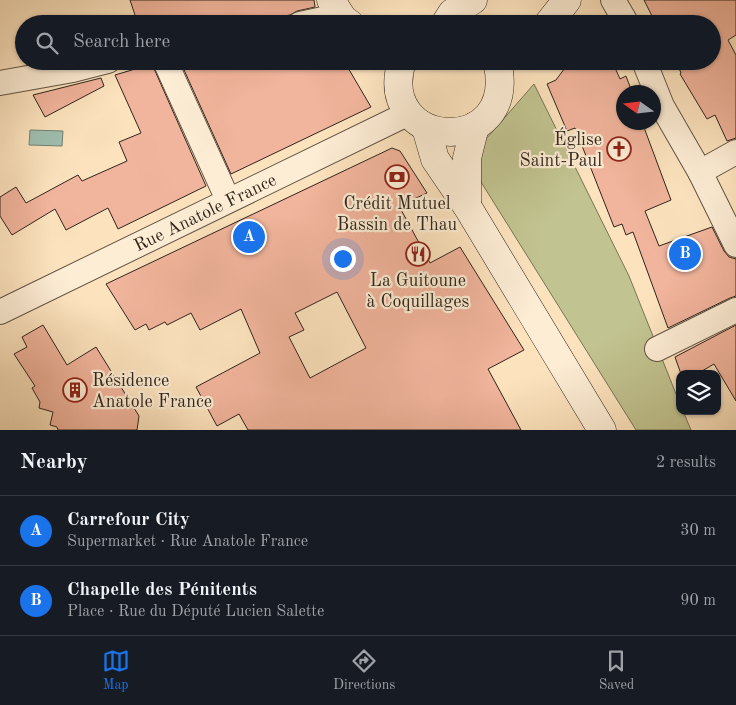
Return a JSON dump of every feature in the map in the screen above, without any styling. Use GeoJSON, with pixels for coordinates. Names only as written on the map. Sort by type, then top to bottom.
{"type":"FeatureCollection","features":[{"type":"Feature","properties":{"kind":"main road"},"geometry":{"type":"LineString","coordinates":[[451,15],[473,0]]}},
{"type":"Feature","properties":{"kind":"main road"},"geometry":{"type":"LineString","coordinates":[[555,15],[567,0]]}},
{"type":"Feature","properties":{"kind":"main road"},"geometry":{"type":"LineString","coordinates":[[397,70],[398,87],[402,101],[418,120],[435,159],[467,206],[602,430]]}},
{"type":"Feature","properties":{"kind":"main road"},"geometry":{"type":"LineString","coordinates":[[418,120],[443,133],[460,132],[475,126],[487,118],[495,106],[504,70]]}},
{"type":"Feature","properties":{"kind":"main road"},"geometry":{"type":"LineString","coordinates":[[467,206],[467,158],[475,126]]}},
{"type":"Feature","properties":{"kind":"street"},"geometry":{"type":"LineString","coordinates":[[613,0],[622,15]]}},
{"type":"Feature","properties":{"kind":"street"},"geometry":{"type":"LineString","coordinates":[[0,83],[73,70]]}},
{"type":"Feature","properties":{"kind":"street"},"geometry":{"type":"LineString","coordinates":[[169,70],[228,200]]}},
{"type":"Feature","properties":{"kind":"street"},"geometry":{"type":"LineString","coordinates":[[648,70],[662,106],[700,172],[736,245]]}},
{"type":"Feature","properties":{"kind":"street","name":"Rue Anatole France"},"geometry":{"type":"LineString","coordinates":[[0,312],[228,200],[418,120]]}},
{"type":"Feature","properties":{"kind":"street"},"geometry":{"type":"LineString","coordinates":[[700,172],[736,152]]}},
{"type":"Feature","properties":{"kind":"street"},"geometry":{"type":"LineString","coordinates":[[657,349],[736,310]]}},
{"type":"Feature","properties":{"kind":"green space"},"geometry":{"type":"Polygon","coordinates":[[[534,84],[629,276],[676,394],[676,415],[685,415],[691,430],[636,430],[481,182],[478,159],[486,139],[534,84]]]}},
{"type":"Feature","properties":{"kind":"shaded area"},"geometry":{"type":"Polygon","coordinates":[[[30,130],[63,131],[62,146],[29,145],[30,130]]]}},
{"type":"Feature","properties":{"kind":"building"},"geometry":{"type":"Polygon","coordinates":[[[130,0],[314,0],[315,7],[297,11],[290,15],[135,15],[130,0]]]}},
{"type":"Feature","properties":{"kind":"building"},"geometry":{"type":"Polygon","coordinates":[[[644,0],[736,0],[736,35],[728,40],[736,55],[736,138],[727,141],[715,115],[707,119],[680,74],[680,70],[721,70],[721,15],[652,15],[644,0]]]}},
{"type":"Feature","properties":{"kind":"building"},"geometry":{"type":"Polygon","coordinates":[[[132,70],[155,70],[206,186],[118,229],[108,208],[66,230],[55,209],[12,235],[0,216],[0,197],[16,187],[26,203],[78,175],[82,181],[127,161],[119,142],[141,133],[115,75],[132,70]]]}},
{"type":"Feature","properties":{"kind":"building"},"geometry":{"type":"Polygon","coordinates":[[[184,70],[349,70],[371,107],[231,174],[184,70]]]}},
{"type":"Feature","properties":{"kind":"building"},"geometry":{"type":"Polygon","coordinates":[[[563,70],[616,70],[620,79],[626,76],[629,85],[616,85],[616,130],[645,130],[671,200],[645,211],[659,246],[712,227],[724,251],[729,257],[736,259],[736,296],[668,328],[633,232],[626,235],[622,224],[614,227],[575,128],[567,131],[547,84],[556,80],[563,70]]]}},
{"type":"Feature","properties":{"kind":"building"},"geometry":{"type":"Polygon","coordinates":[[[101,78],[104,86],[45,117],[33,95],[101,78]]]}},
{"type":"Feature","properties":{"kind":"building"},"geometry":{"type":"Polygon","coordinates":[[[392,148],[400,151],[427,193],[399,206],[430,263],[460,247],[524,350],[488,369],[521,430],[248,430],[239,414],[217,426],[196,387],[260,353],[241,309],[200,330],[191,313],[167,325],[165,322],[149,330],[146,324],[135,330],[106,284],[392,148]],[[337,292],[295,313],[304,330],[289,337],[310,378],[366,348],[337,292]]]}},
{"type":"Feature","properties":{"kind":"building","name":"Résidence Anatole France"},"geometry":{"type":"Polygon","coordinates":[[[43,325],[67,365],[96,347],[139,416],[137,430],[58,430],[57,427],[50,425],[53,412],[39,408],[40,402],[32,388],[35,386],[14,354],[27,347],[22,337],[43,325]]]}},
{"type":"Feature","properties":{"kind":"building"},"geometry":{"type":"Polygon","coordinates":[[[736,325],[736,401],[721,376],[721,370],[718,370],[714,364],[704,370],[680,370],[675,357],[736,325]]]}},
{"type":"Feature","properties":{"kind":"place","name":"Église Saint-Paul"},"geometry":{"type":"Point","coordinates":[619,149]}},
{"type":"Feature","properties":{"kind":"place","name":"Crédit Mutuel Bassin de Thau"},"geometry":{"type":"Point","coordinates":[397,177]}},
{"type":"Feature","properties":{"kind":"place","name":"Carrefour City"},"geometry":{"type":"Point","coordinates":[249,237]}},
{"type":"Feature","properties":{"kind":"place","name":"La Guitoune à Coquillages"},"geometry":{"type":"Point","coordinates":[418,254]}},
{"type":"Feature","properties":{"kind":"place","name":"Chapelle des Pénitents"},"geometry":{"type":"Point","coordinates":[685,254]}},
{"type":"Feature","properties":{"kind":"place","name":"Résidence Anatole France"},"geometry":{"type":"Point","coordinates":[75,390]}}]}
